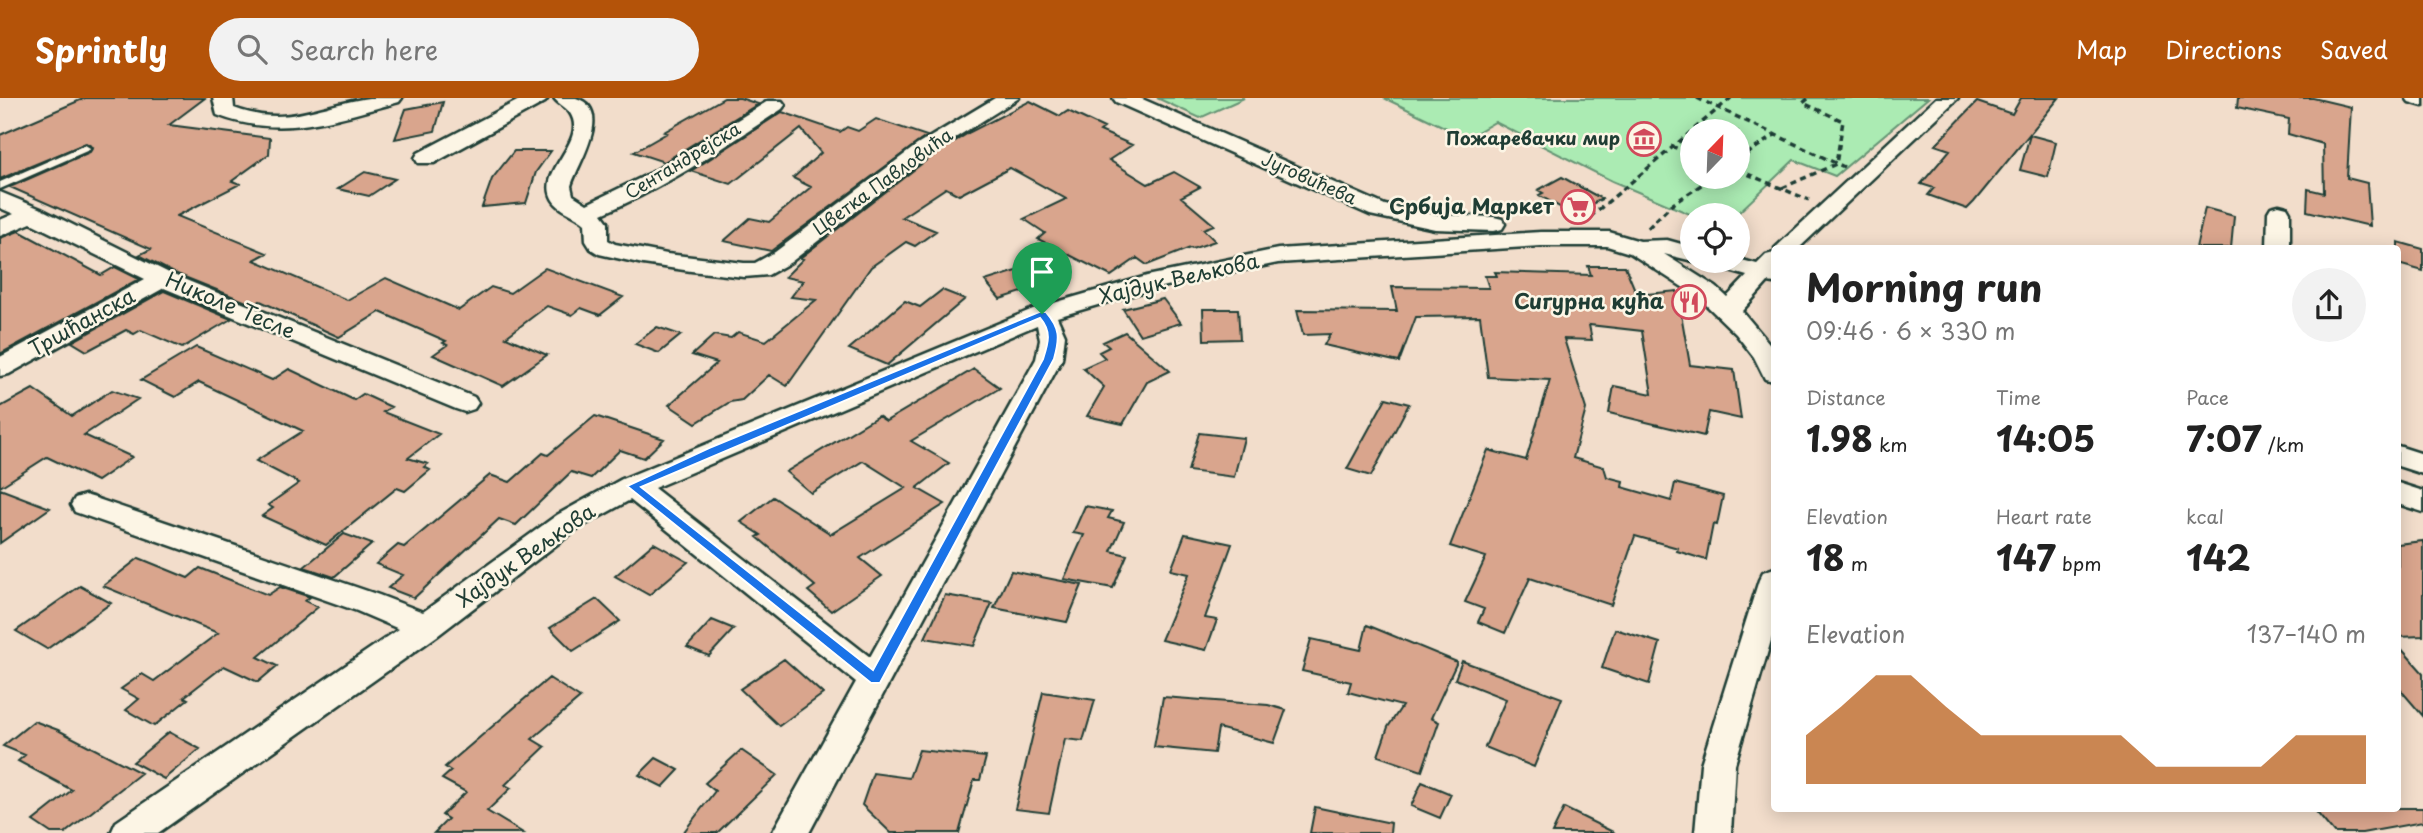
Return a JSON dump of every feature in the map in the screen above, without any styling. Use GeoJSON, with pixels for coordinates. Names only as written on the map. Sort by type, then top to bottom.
{"type":"FeatureCollection","features":[{"type":"Feature","properties":{"kind":"street"},"geometry":{"type":"LineString","coordinates":[[223,98],[224,111],[236,117],[253,121],[274,121],[319,116],[392,98]]}},
{"type":"Feature","properties":{"kind":"street"},"geometry":{"type":"LineString","coordinates":[[426,158],[538,98]]}},
{"type":"Feature","properties":{"kind":"street"},"geometry":{"type":"LineString","coordinates":[[564,98],[573,103],[582,117],[583,134],[560,186],[562,196],[573,205],[589,211]]}},
{"type":"Feature","properties":{"kind":"street","name":"Цветка Павловића"},"geometry":{"type":"LineString","coordinates":[[589,211],[597,222],[598,243],[606,250],[760,270],[783,257],[924,149],[1009,98]]}},
{"type":"Feature","properties":{"kind":"street","name":"Југовићева"},"geometry":{"type":"LineString","coordinates":[[1123,98],[1378,210],[1435,222],[1522,226],[1541,239]]}},
{"type":"Feature","properties":{"kind":"street"},"geometry":{"type":"LineString","coordinates":[[1789,245],[1948,98]]}},
{"type":"Feature","properties":{"kind":"street"},"geometry":{"type":"LineString","coordinates":[[2416,98],[2423,100]]}},
{"type":"Feature","properties":{"kind":"street","name":"Сентандрејска"},"geometry":{"type":"LineString","coordinates":[[589,211],[616,201],[648,184],[775,105]]}},
{"type":"Feature","properties":{"kind":"street","name":"Николе Тесле"},"geometry":{"type":"LineString","coordinates":[[0,199],[163,279],[465,403]]}},
{"type":"Feature","properties":{"kind":"street"},"geometry":{"type":"LineString","coordinates":[[2278,245],[2279,212]]}},
{"type":"Feature","properties":{"kind":"street"},"geometry":{"type":"LineString","coordinates":[[0,229],[33,214]]}},
{"type":"Feature","properties":{"kind":"street"},"geometry":{"type":"LineString","coordinates":[[1637,237],[1680,251]]}},
{"type":"Feature","properties":{"kind":"street","name":"Хајдук Вељкова"},"geometry":{"type":"LineString","coordinates":[[129,833],[426,627],[567,523],[632,486],[1042,314],[1147,283],[1278,256],[1541,239],[1637,237],[1729,310],[1766,355],[1771,366]]}},
{"type":"Feature","properties":{"kind":"street"},"geometry":{"type":"LineString","coordinates":[[1750,266],[1770,269]]}},
{"type":"Feature","properties":{"kind":"street"},"geometry":{"type":"LineString","coordinates":[[1729,310],[1770,269]]}},
{"type":"Feature","properties":{"kind":"street","name":"Тршћанска"},"geometry":{"type":"LineString","coordinates":[[0,368],[163,279]]}},
{"type":"Feature","properties":{"kind":"street"},"geometry":{"type":"LineString","coordinates":[[790,833],[1049,359],[1054,340],[1051,325],[1042,314]]}},
{"type":"Feature","properties":{"kind":"street"},"geometry":{"type":"LineString","coordinates":[[2401,457],[2423,464]]}},
{"type":"Feature","properties":{"kind":"street"},"geometry":{"type":"LineString","coordinates":[[632,486],[875,679]]}},
{"type":"Feature","properties":{"kind":"street"},"geometry":{"type":"LineString","coordinates":[[2401,494],[2423,502]]}},
{"type":"Feature","properties":{"kind":"street"},"geometry":{"type":"LineString","coordinates":[[85,505],[330,590],[426,627]]}},
{"type":"Feature","properties":{"kind":"street"},"geometry":{"type":"LineString","coordinates":[[1713,833],[1718,764],[1771,590]]}},
{"type":"Feature","properties":{"kind":"lane"},"geometry":{"type":"LineString","coordinates":[[0,186],[85,148]]}},
{"type":"Feature","properties":{"kind":"path"},"geometry":{"type":"LineString","coordinates":[[1697,98],[1865,175]]}},
{"type":"Feature","properties":{"kind":"path"},"geometry":{"type":"LineString","coordinates":[[1619,192],[1731,98]]}},
{"type":"Feature","properties":{"kind":"path"},"geometry":{"type":"LineString","coordinates":[[1809,98],[1803,103],[1843,121],[1836,164]]}},
{"type":"Feature","properties":{"kind":"path"},"geometry":{"type":"LineString","coordinates":[[1750,152],[1776,134]]}},
{"type":"Feature","properties":{"kind":"path"},"geometry":{"type":"LineString","coordinates":[[1671,146],[1680,149]]}},
{"type":"Feature","properties":{"kind":"path"},"geometry":{"type":"LineString","coordinates":[[1782,188],[1836,164]]}},
{"type":"Feature","properties":{"kind":"path"},"geometry":{"type":"LineString","coordinates":[[1750,175],[1829,208]]}},
{"type":"Feature","properties":{"kind":"path"},"geometry":{"type":"LineString","coordinates":[[1637,237],[1670,206],[1695,189]]}},
{"type":"Feature","properties":{"kind":"path"},"geometry":{"type":"LineString","coordinates":[[1590,218],[1601,220]]}},
{"type":"Feature","properties":{"kind":"green space"},"geometry":{"type":"Polygon","coordinates":[[[1157,98],[1244,98],[1200,118],[1157,98]]]}},
{"type":"Feature","properties":{"kind":"green space"},"geometry":{"type":"Polygon","coordinates":[[[1384,98],[1928,98],[1835,176],[1794,160],[1749,203],[1680,203],[1680,210],[1612,181],[1495,122],[1467,138],[1384,98]]]}},
{"type":"Feature","properties":{"kind":"building"},"geometry":{"type":"Polygon","coordinates":[[[85,98],[205,98],[169,125],[270,138],[269,154],[232,181],[240,184],[177,216],[267,253],[254,260],[347,300],[386,278],[459,310],[491,287],[510,293],[545,268],[623,297],[600,315],[581,308],[572,315],[547,306],[506,337],[547,355],[503,386],[433,355],[447,345],[443,343],[446,341],[380,312],[339,337],[260,301],[254,305],[172,272],[139,255],[151,249],[10,187],[90,152],[93,147],[86,143],[0,179],[0,135],[85,98]]]}},
{"type":"Feature","properties":{"kind":"building"},"geometry":{"type":"Polygon","coordinates":[[[724,98],[740,98],[758,104],[664,162],[634,152],[667,133],[664,132],[724,98]]]}},
{"type":"Feature","properties":{"kind":"building"},"geometry":{"type":"Polygon","coordinates":[[[2021,98],[2059,98],[1974,202],[1967,209],[1928,195],[1934,188],[1921,184],[1950,150],[1935,145],[1977,102],[2012,114],[2021,98]]]}},
{"type":"Feature","properties":{"kind":"building"},"geometry":{"type":"Polygon","coordinates":[[[2238,98],[2313,98],[2351,107],[2347,178],[2367,183],[2370,226],[2307,211],[2308,189],[2324,193],[2323,144],[2288,134],[2289,119],[2237,108],[2238,98]]]}},
{"type":"Feature","properties":{"kind":"building"},"geometry":{"type":"Polygon","coordinates":[[[1030,101],[1060,116],[1068,111],[1104,128],[1100,131],[1132,145],[1109,160],[1148,184],[1174,172],[1200,187],[1181,197],[1214,225],[1203,229],[1215,241],[1147,265],[1137,258],[1111,276],[1038,239],[1045,233],[1024,219],[1066,199],[1010,168],[959,195],[946,188],[902,217],[936,231],[915,246],[906,242],[871,267],[787,386],[769,375],[742,400],[730,402],[696,423],[669,405],[717,363],[692,355],[714,335],[731,338],[738,332],[766,341],[816,300],[791,297],[803,281],[785,277],[803,259],[800,258],[933,155],[1030,101]]]}},
{"type":"Feature","properties":{"kind":"building"},"geometry":{"type":"Polygon","coordinates":[[[443,102],[435,131],[395,139],[406,109],[443,102]]]}},
{"type":"Feature","properties":{"kind":"building"},"geometry":{"type":"Polygon","coordinates":[[[782,112],[840,132],[847,127],[858,131],[876,119],[927,136],[771,251],[724,241],[750,218],[769,222],[811,187],[793,178],[821,153],[801,129],[731,184],[691,171],[782,112]]]}},
{"type":"Feature","properties":{"kind":"building"},"geometry":{"type":"Polygon","coordinates":[[[2030,135],[2056,142],[2048,177],[2020,170],[2030,135]]]}},
{"type":"Feature","properties":{"kind":"building"},"geometry":{"type":"Polygon","coordinates":[[[514,151],[551,151],[536,172],[526,203],[482,207],[492,179],[514,151]]]}},
{"type":"Feature","properties":{"kind":"building"},"geometry":{"type":"Polygon","coordinates":[[[365,172],[395,179],[369,196],[338,189],[365,172]]]}},
{"type":"Feature","properties":{"kind":"building"},"geometry":{"type":"Polygon","coordinates":[[[1562,177],[1602,199],[1572,214],[1539,195],[1543,193],[1538,190],[1562,177]]]}},
{"type":"Feature","properties":{"kind":"building"},"geometry":{"type":"Polygon","coordinates":[[[2205,208],[2234,216],[2231,245],[2197,245],[2205,208]]]}},
{"type":"Feature","properties":{"kind":"building"},"geometry":{"type":"Polygon","coordinates":[[[19,231],[101,275],[115,267],[139,279],[0,354],[0,238],[19,231]]]}},
{"type":"Feature","properties":{"kind":"building"},"geometry":{"type":"Polygon","coordinates":[[[2398,242],[2423,249],[2423,271],[2401,265],[2401,245],[2398,245],[2398,242]]]}},
{"type":"Feature","properties":{"kind":"building"},"geometry":{"type":"Polygon","coordinates":[[[1588,266],[1625,266],[1637,295],[1677,291],[1690,365],[1734,370],[1741,419],[1709,412],[1704,436],[1609,413],[1614,386],[1652,394],[1642,331],[1589,325],[1592,340],[1564,339],[1586,409],[1573,458],[1604,467],[1607,477],[1623,481],[1622,487],[1671,501],[1675,483],[1723,496],[1717,525],[1713,524],[1706,560],[1677,551],[1678,548],[1635,536],[1611,605],[1530,578],[1505,633],[1478,622],[1484,609],[1465,602],[1486,557],[1450,546],[1488,450],[1526,460],[1550,380],[1488,377],[1480,316],[1416,317],[1399,362],[1324,345],[1330,334],[1303,335],[1297,310],[1397,311],[1392,287],[1489,288],[1485,276],[1497,276],[1495,272],[1591,275],[1588,266]]]}},
{"type":"Feature","properties":{"kind":"building"},"geometry":{"type":"Polygon","coordinates":[[[1023,269],[1054,282],[1000,299],[985,281],[1023,269]]]}},
{"type":"Feature","properties":{"kind":"building"},"geometry":{"type":"Polygon","coordinates":[[[942,290],[965,299],[887,365],[849,349],[905,301],[920,307],[942,290]]]}},
{"type":"Feature","properties":{"kind":"building"},"geometry":{"type":"Polygon","coordinates":[[[164,291],[231,319],[182,348],[141,330],[134,334],[126,330],[87,351],[72,342],[164,291]]]}},
{"type":"Feature","properties":{"kind":"building"},"geometry":{"type":"Polygon","coordinates":[[[1163,299],[1181,323],[1140,335],[1123,309],[1163,299]]]}},
{"type":"Feature","properties":{"kind":"building"},"geometry":{"type":"Polygon","coordinates":[[[1203,309],[1238,309],[1240,339],[1204,340],[1203,309]]]}},
{"type":"Feature","properties":{"kind":"building"},"geometry":{"type":"Polygon","coordinates":[[[657,327],[681,335],[659,353],[635,344],[657,327]]]}},
{"type":"Feature","properties":{"kind":"building"},"geometry":{"type":"Polygon","coordinates":[[[1125,332],[1170,371],[1147,382],[1123,424],[1087,416],[1104,387],[1083,368],[1105,358],[1099,352],[1109,347],[1103,342],[1125,332]]]}},
{"type":"Feature","properties":{"kind":"building"},"geometry":{"type":"Polygon","coordinates":[[[196,347],[272,380],[289,369],[354,400],[363,394],[391,407],[383,412],[439,434],[408,458],[428,464],[424,467],[430,470],[405,491],[397,488],[326,545],[262,516],[273,508],[268,505],[299,483],[256,461],[303,431],[199,382],[175,397],[141,380],[196,347]]]}},
{"type":"Feature","properties":{"kind":"building"},"geometry":{"type":"Polygon","coordinates":[[[974,369],[1000,388],[911,441],[949,463],[917,488],[945,504],[860,558],[882,576],[831,611],[808,591],[815,586],[757,537],[761,535],[741,522],[773,497],[831,534],[906,488],[863,461],[811,493],[786,472],[878,416],[886,421],[974,369]]]}},
{"type":"Feature","properties":{"kind":"building"},"geometry":{"type":"Polygon","coordinates":[[[33,389],[72,416],[112,390],[138,399],[84,435],[132,457],[97,481],[47,457],[0,487],[0,407],[33,389]]]}},
{"type":"Feature","properties":{"kind":"building"},"geometry":{"type":"Polygon","coordinates":[[[1386,398],[1409,404],[1371,476],[1347,469],[1386,398]]]}},
{"type":"Feature","properties":{"kind":"building"},"geometry":{"type":"Polygon","coordinates":[[[595,416],[664,439],[644,458],[620,450],[591,478],[571,472],[516,525],[499,519],[414,598],[388,588],[403,575],[376,564],[398,545],[404,547],[490,475],[510,482],[543,453],[548,455],[595,416]]]}},
{"type":"Feature","properties":{"kind":"building"},"geometry":{"type":"Polygon","coordinates":[[[1199,433],[1244,438],[1234,477],[1188,471],[1199,433]]]}},
{"type":"Feature","properties":{"kind":"building"},"geometry":{"type":"Polygon","coordinates":[[[0,489],[50,508],[0,543],[0,489]]]}},
{"type":"Feature","properties":{"kind":"building"},"geometry":{"type":"Polygon","coordinates":[[[1085,506],[1112,511],[1108,518],[1124,522],[1111,551],[1127,555],[1113,588],[1064,579],[1084,535],[1073,533],[1085,506]]]}},
{"type":"Feature","properties":{"kind":"building"},"geometry":{"type":"Polygon","coordinates":[[[344,534],[372,544],[334,577],[304,567],[344,534]]]}},
{"type":"Feature","properties":{"kind":"building"},"geometry":{"type":"Polygon","coordinates":[[[1185,534],[1232,544],[1205,618],[1217,620],[1206,650],[1161,640],[1189,574],[1171,570],[1185,534]]]}},
{"type":"Feature","properties":{"kind":"building"},"geometry":{"type":"Polygon","coordinates":[[[2423,541],[2423,636],[2401,637],[2401,544],[2423,541]]]}},
{"type":"Feature","properties":{"kind":"building"},"geometry":{"type":"Polygon","coordinates":[[[654,543],[688,562],[649,595],[615,576],[654,543]]]}},
{"type":"Feature","properties":{"kind":"building"},"geometry":{"type":"Polygon","coordinates":[[[139,558],[188,578],[200,568],[268,595],[280,587],[310,597],[305,601],[318,607],[258,657],[277,666],[258,682],[224,666],[184,697],[188,699],[154,726],[126,710],[139,699],[121,689],[142,674],[154,681],[218,633],[103,586],[139,558]]]}},
{"type":"Feature","properties":{"kind":"building"},"geometry":{"type":"Polygon","coordinates":[[[1011,571],[1082,585],[1067,622],[994,608],[1011,571]]]}},
{"type":"Feature","properties":{"kind":"building"},"geometry":{"type":"Polygon","coordinates":[[[80,586],[111,603],[47,649],[16,631],[80,586]]]}},
{"type":"Feature","properties":{"kind":"building"},"geometry":{"type":"Polygon","coordinates":[[[945,595],[992,603],[974,646],[925,638],[945,595]]]}},
{"type":"Feature","properties":{"kind":"building"},"geometry":{"type":"Polygon","coordinates":[[[597,599],[620,621],[573,651],[550,628],[597,599]]]}},
{"type":"Feature","properties":{"kind":"building"},"geometry":{"type":"Polygon","coordinates":[[[712,620],[734,629],[709,656],[687,647],[712,620]]]}},
{"type":"Feature","properties":{"kind":"building"},"geometry":{"type":"Polygon","coordinates":[[[1367,625],[1457,662],[1431,718],[1439,722],[1422,771],[1378,756],[1388,727],[1402,706],[1348,692],[1351,682],[1302,671],[1311,639],[1361,650],[1367,625]]]}},
{"type":"Feature","properties":{"kind":"building"},"geometry":{"type":"Polygon","coordinates":[[[1615,629],[1660,643],[1649,684],[1602,668],[1615,629]]]}},
{"type":"Feature","properties":{"kind":"building"},"geometry":{"type":"Polygon","coordinates":[[[2401,648],[2423,673],[2423,716],[2401,690],[2401,648]]]}},
{"type":"Feature","properties":{"kind":"building"},"geometry":{"type":"Polygon","coordinates":[[[784,659],[823,694],[779,726],[740,689],[784,659]]]}},
{"type":"Feature","properties":{"kind":"building"},"geometry":{"type":"Polygon","coordinates":[[[1462,661],[1562,698],[1534,767],[1485,747],[1506,699],[1455,679],[1462,661]]]}},
{"type":"Feature","properties":{"kind":"building"},"geometry":{"type":"Polygon","coordinates":[[[549,678],[580,698],[532,739],[545,747],[505,785],[511,788],[487,811],[523,833],[434,833],[448,819],[442,815],[466,792],[442,779],[451,771],[445,767],[549,678]]]}},
{"type":"Feature","properties":{"kind":"building"},"geometry":{"type":"Polygon","coordinates":[[[1043,692],[1095,700],[1083,741],[1065,739],[1049,813],[1015,809],[1043,692]]]}},
{"type":"Feature","properties":{"kind":"building"},"geometry":{"type":"Polygon","coordinates":[[[1163,697],[1268,705],[1286,710],[1274,743],[1218,728],[1214,753],[1154,747],[1163,697]]]}},
{"type":"Feature","properties":{"kind":"building"},"geometry":{"type":"Polygon","coordinates":[[[34,721],[58,730],[141,773],[65,833],[51,833],[33,821],[72,790],[18,761],[25,755],[3,746],[34,721]]]}},
{"type":"Feature","properties":{"kind":"building"},"geometry":{"type":"Polygon","coordinates":[[[169,732],[200,749],[164,779],[133,762],[169,732]]]}},
{"type":"Feature","properties":{"kind":"building"},"geometry":{"type":"Polygon","coordinates":[[[741,750],[777,775],[717,833],[683,833],[715,791],[705,783],[741,750]]]}},
{"type":"Feature","properties":{"kind":"building"},"geometry":{"type":"Polygon","coordinates":[[[919,750],[986,757],[980,780],[974,780],[959,833],[891,833],[862,805],[873,773],[909,778],[919,750]]]}},
{"type":"Feature","properties":{"kind":"building"},"geometry":{"type":"Polygon","coordinates":[[[656,758],[679,770],[663,787],[639,775],[656,758]]]}},
{"type":"Feature","properties":{"kind":"building"},"geometry":{"type":"Polygon","coordinates":[[[1422,782],[1451,794],[1440,818],[1411,806],[1422,782]]]}},
{"type":"Feature","properties":{"kind":"building"},"geometry":{"type":"Polygon","coordinates":[[[1315,807],[1391,823],[1390,833],[1310,833],[1315,807]]]}},
{"type":"Feature","properties":{"kind":"building"},"geometry":{"type":"Polygon","coordinates":[[[1564,808],[1615,833],[1552,833],[1564,808]]]}},
{"type":"Feature","properties":{"kind":"building"},"geometry":{"type":"Polygon","coordinates":[[[2401,808],[2423,808],[2423,822],[2362,833],[2334,833],[2316,812],[2401,812],[2401,808]]]}},
{"type":"Feature","properties":{"kind":"place","name":"Пожаревачки мир"},"geometry":{"type":"Point","coordinates":[1644,139]}},
{"type":"Feature","properties":{"kind":"place","name":"Србија Маркет"},"geometry":{"type":"Point","coordinates":[1578,207]}},
{"type":"Feature","properties":{"kind":"place","name":"Сигурна кућа"},"geometry":{"type":"Point","coordinates":[1689,302]}},
{"type":"Feature","properties":{"kind":"route"},"geometry":{"type":"LineString","coordinates":[[1042,314],[1051,325],[1054,340],[1049,359],[875,679],[632,486],[713,451],[1042,314]]}}]}
